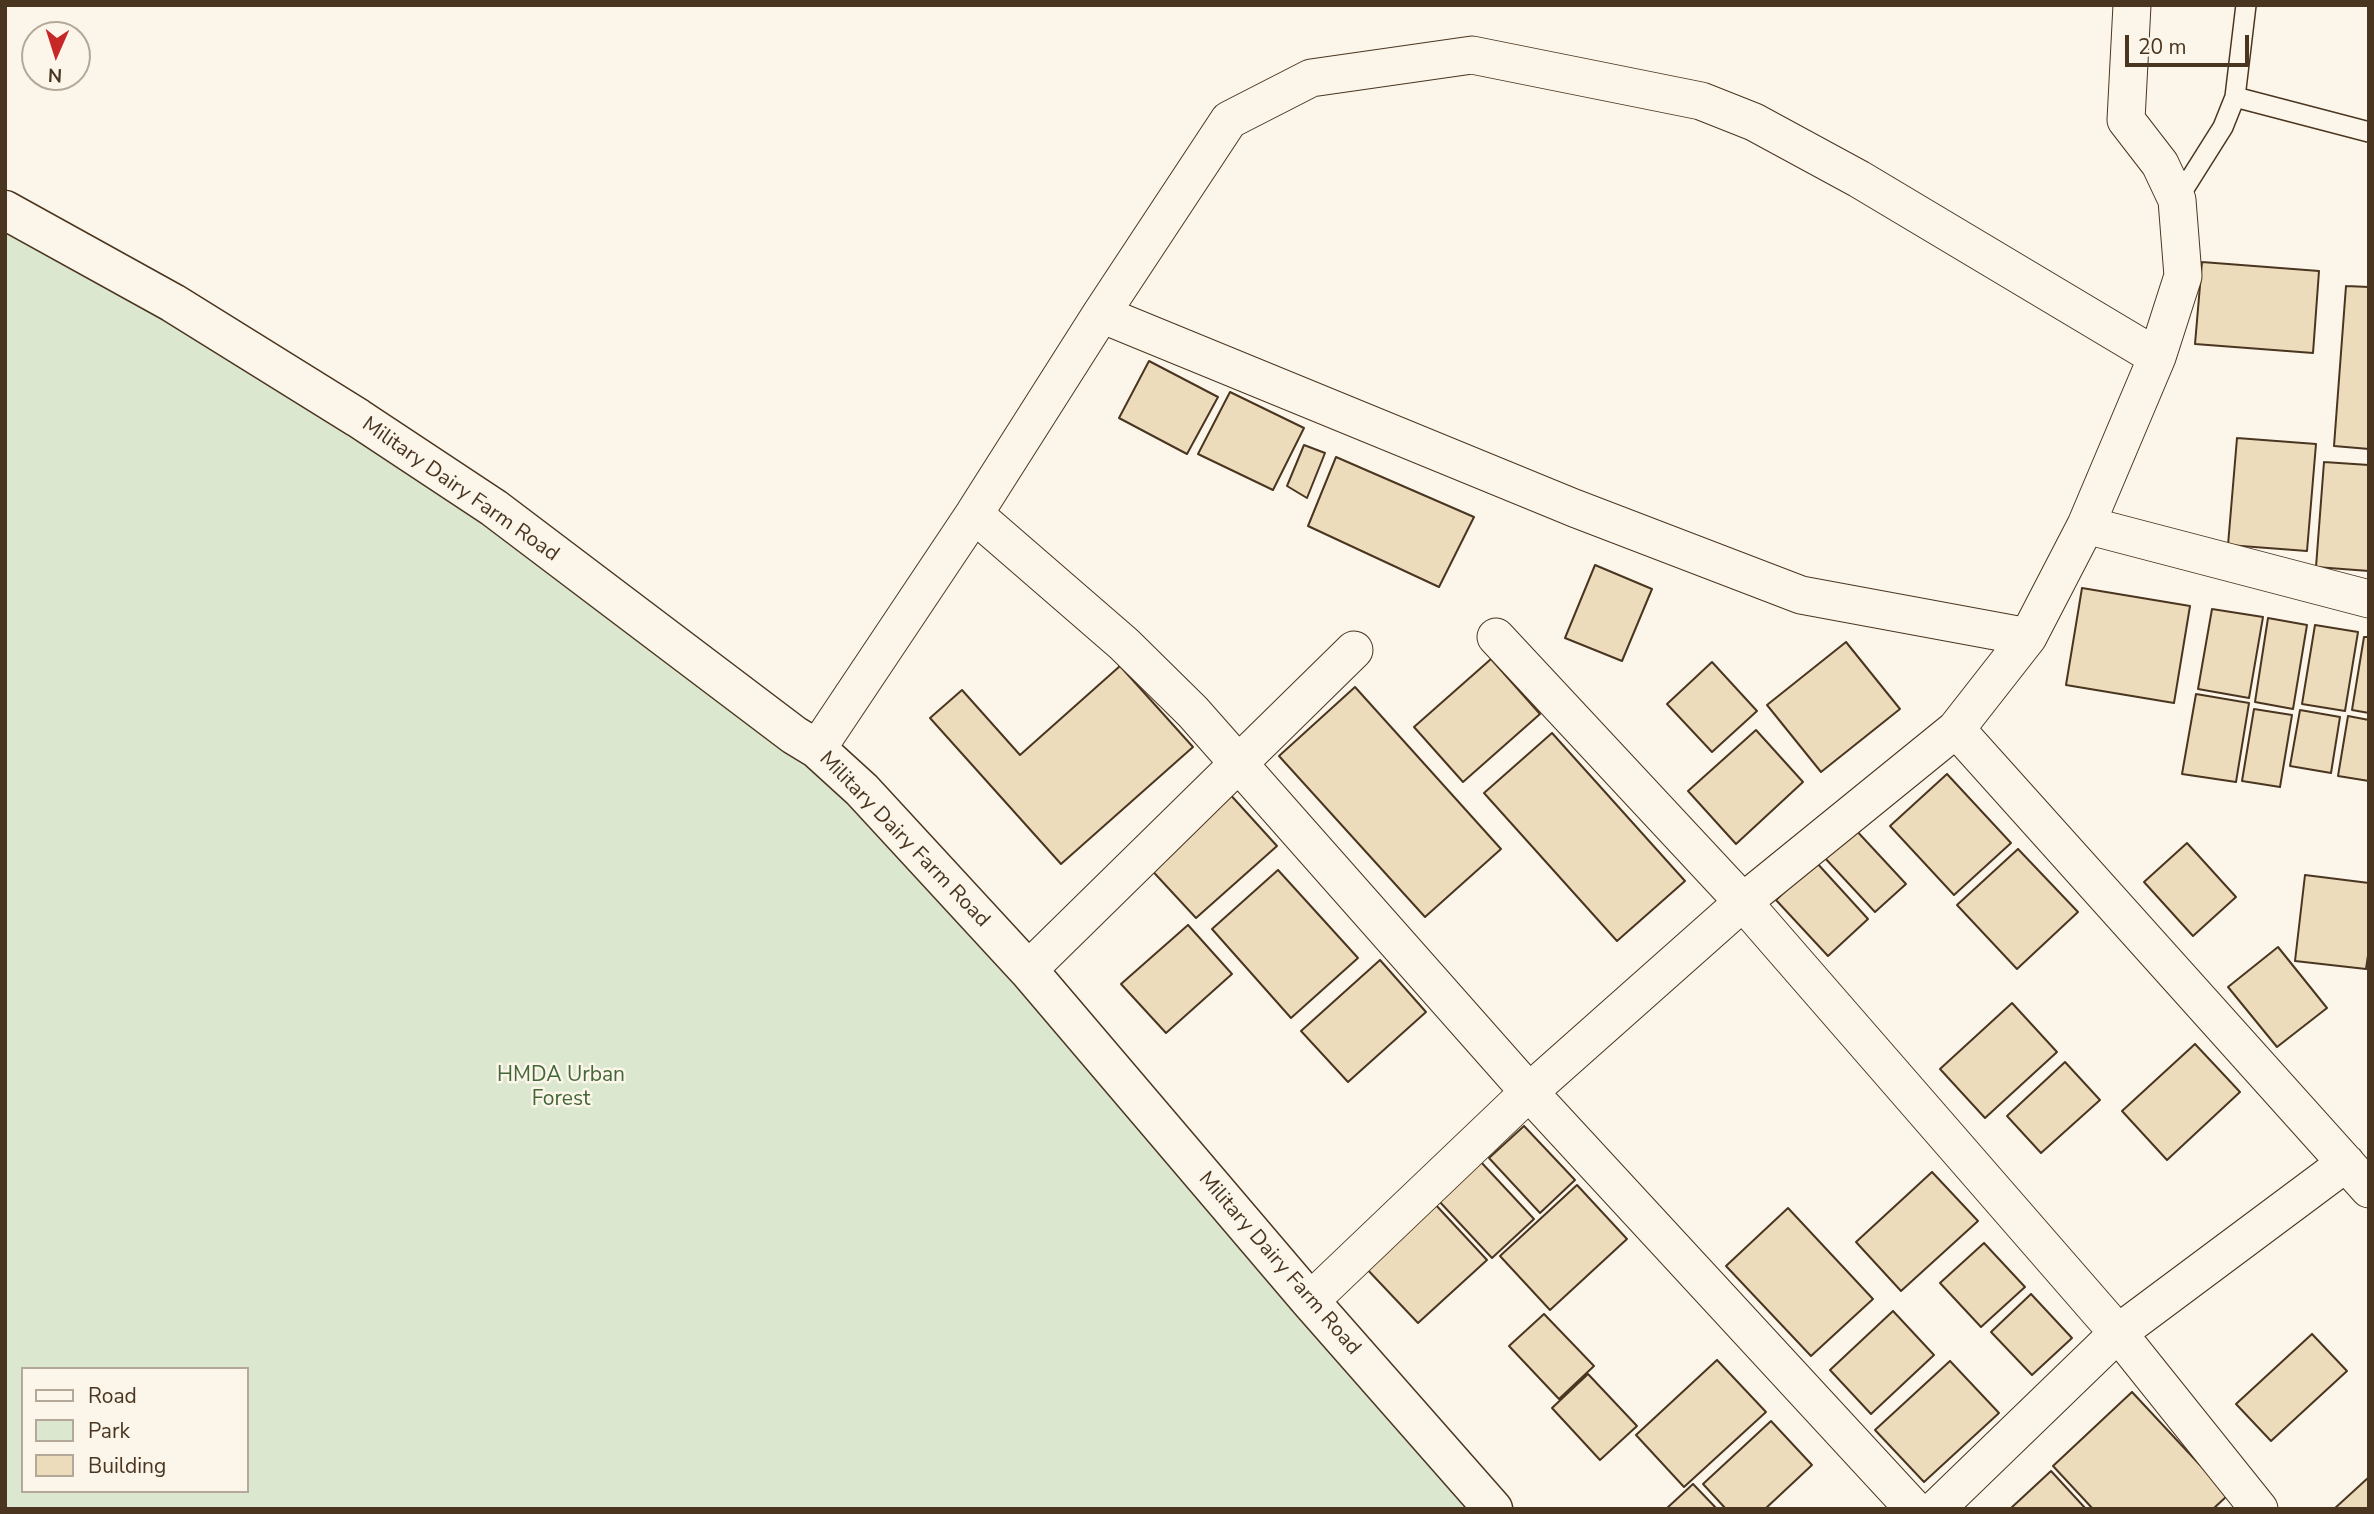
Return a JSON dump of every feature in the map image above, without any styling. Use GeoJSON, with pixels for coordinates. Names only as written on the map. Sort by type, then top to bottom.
{"type":"FeatureCollection","features":[{"type":"Feature","properties":{"kind":"main road","name":"Military Dairy Farm Road"},"geometry":{"type":"LineString","coordinates":[[5,210],[173,303],[358,418],[494,508],[794,735],[817,749],[862,790],[1028,970],[1310,1301],[1493,1509]]}},
{"type":"Feature","properties":{"kind":"street"},"geometry":{"type":"LineString","coordinates":[[1310,1301],[1529,1092],[1743,902],[1956,729],[2028,637],[2085,525],[2157,357],[2183,276],[2177,200],[2160,164],[2126,120],[2132,5]]}},
{"type":"Feature","properties":{"kind":"street"},"geometry":{"type":"LineString","coordinates":[[817,749],[974,514],[1229,120],[1311,78],[1472,55],[1701,101],[1754,122],[1859,179],[2157,357]]}},
{"type":"Feature","properties":{"kind":"street"},"geometry":{"type":"LineString","coordinates":[[1101,314],[1574,508],[1801,595],[2028,637]]}},
{"type":"Feature","properties":{"kind":"street"},"geometry":{"type":"LineString","coordinates":[[974,514],[1124,644],[1193,712],[1529,1092],[1914,1509]]}},
{"type":"Feature","properties":{"kind":"street"},"geometry":{"type":"LineString","coordinates":[[2085,525],[2369,599]]}},
{"type":"Feature","properties":{"kind":"street"},"geometry":{"type":"LineString","coordinates":[[1496,637],[1743,902],[2118,1334],[2259,1509]]}},
{"type":"Feature","properties":{"kind":"street"},"geometry":{"type":"LineString","coordinates":[[1028,970],[1354,650]]}},
{"type":"Feature","properties":{"kind":"street"},"geometry":{"type":"LineString","coordinates":[[1936,1509],[2118,1334],[2357,1176],[1956,729]]}},
{"type":"Feature","properties":{"kind":"lane"},"geometry":{"type":"LineString","coordinates":[[2177,200],[2223,127],[2235,97],[2246,5]]}},
{"type":"Feature","properties":{"kind":"lane"},"geometry":{"type":"LineString","coordinates":[[2235,97],[2369,132]]}},
{"type":"Feature","properties":{"kind":"green space","name":"HMDA Urban Forest"},"geometry":{"type":"Polygon","coordinates":[[[5,212],[179,313],[820,757],[1502,1509],[5,1509],[5,212]]]}},
{"type":"Feature","properties":{"kind":"building"},"geometry":{"type":"Polygon","coordinates":[[[2202,262],[2319,271],[2313,353],[2195,344],[2202,262]]]}},
{"type":"Feature","properties":{"kind":"building"},"geometry":{"type":"Polygon","coordinates":[[[2346,286],[2369,287],[2369,449],[2334,446],[2346,286]]]}},
{"type":"Feature","properties":{"kind":"building"},"geometry":{"type":"Polygon","coordinates":[[[1149,361],[1218,397],[1187,454],[1119,418],[1149,361]]]}},
{"type":"Feature","properties":{"kind":"building"},"geometry":{"type":"Polygon","coordinates":[[[1230,392],[1304,428],[1273,490],[1198,454],[1230,392]]]}},
{"type":"Feature","properties":{"kind":"building"},"geometry":{"type":"Polygon","coordinates":[[[2237,438],[2316,444],[2307,551],[2228,545],[2237,438]]]}},
{"type":"Feature","properties":{"kind":"building"},"geometry":{"type":"Polygon","coordinates":[[[1304,445],[1325,453],[1307,498],[1287,486],[1304,445]]]}},
{"type":"Feature","properties":{"kind":"building"},"geometry":{"type":"Polygon","coordinates":[[[1336,457],[1474,517],[1439,587],[1308,526],[1336,457]]]}},
{"type":"Feature","properties":{"kind":"building"},"geometry":{"type":"Polygon","coordinates":[[[2324,462],[2369,465],[2369,571],[2316,567],[2324,462]]]}},
{"type":"Feature","properties":{"kind":"building"},"geometry":{"type":"Polygon","coordinates":[[[1595,565],[1652,589],[1622,661],[1565,638],[1595,565]]]}},
{"type":"Feature","properties":{"kind":"building"},"geometry":{"type":"Polygon","coordinates":[[[2082,588],[2190,606],[2174,703],[2066,685],[2082,588]]]}},
{"type":"Feature","properties":{"kind":"building"},"geometry":{"type":"Polygon","coordinates":[[[2212,609],[2263,617],[2249,698],[2198,689],[2212,609]]]}},
{"type":"Feature","properties":{"kind":"building"},"geometry":{"type":"Polygon","coordinates":[[[2268,618],[2307,625],[2293,709],[2255,702],[2268,618]]]}},
{"type":"Feature","properties":{"kind":"building"},"geometry":{"type":"Polygon","coordinates":[[[2315,625],[2358,632],[2345,711],[2302,704],[2315,625]]]}},
{"type":"Feature","properties":{"kind":"building"},"geometry":{"type":"Polygon","coordinates":[[[2364,637],[2369,637],[2369,713],[2352,710],[2364,637]]]}},
{"type":"Feature","properties":{"kind":"building"},"geometry":{"type":"Polygon","coordinates":[[[1846,642],[1900,709],[1821,772],[1767,705],[1846,642]]]}},
{"type":"Feature","properties":{"kind":"building"},"geometry":{"type":"Polygon","coordinates":[[[1491,659],[1540,714],[1463,782],[1414,727],[1491,659]]]}},
{"type":"Feature","properties":{"kind":"building"},"geometry":{"type":"Polygon","coordinates":[[[1712,662],[1757,711],[1712,752],[1667,704],[1712,662]]]}},
{"type":"Feature","properties":{"kind":"building"},"geometry":{"type":"Polygon","coordinates":[[[1120,666],[1193,747],[1061,864],[930,718],[962,690],[1020,755],[1120,666]]]}},
{"type":"Feature","properties":{"kind":"building"},"geometry":{"type":"Polygon","coordinates":[[[1355,687],[1501,849],[1425,917],[1279,756],[1355,687]]]}},
{"type":"Feature","properties":{"kind":"building"},"geometry":{"type":"Polygon","coordinates":[[[2196,694],[2249,703],[2236,782],[2182,774],[2196,694]]]}},
{"type":"Feature","properties":{"kind":"building"},"geometry":{"type":"Polygon","coordinates":[[[2254,709],[2292,715],[2280,787],[2242,781],[2254,709]]]}},
{"type":"Feature","properties":{"kind":"building"},"geometry":{"type":"Polygon","coordinates":[[[2300,710],[2340,717],[2331,773],[2290,766],[2300,710]]]}},
{"type":"Feature","properties":{"kind":"building"},"geometry":{"type":"Polygon","coordinates":[[[2348,716],[2369,720],[2369,781],[2338,776],[2348,716]]]}},
{"type":"Feature","properties":{"kind":"building"},"geometry":{"type":"Polygon","coordinates":[[[1756,730],[1803,782],[1736,844],[1688,791],[1756,730]]]}},
{"type":"Feature","properties":{"kind":"building"},"geometry":{"type":"Polygon","coordinates":[[[1552,733],[1685,881],[1617,941],[1484,793],[1552,733]]]}},
{"type":"Feature","properties":{"kind":"building"},"geometry":{"type":"Polygon","coordinates":[[[1947,774],[2011,843],[1954,895],[1890,826],[1947,774]]]}},
{"type":"Feature","properties":{"kind":"building"},"geometry":{"type":"Polygon","coordinates":[[[1227,791],[1277,846],[1196,918],[1146,864],[1227,791]]]}},
{"type":"Feature","properties":{"kind":"building"},"geometry":{"type":"Polygon","coordinates":[[[1854,828],[1906,884],[1875,912],[1824,857],[1854,828]]]}},
{"type":"Feature","properties":{"kind":"building"},"geometry":{"type":"Polygon","coordinates":[[[2187,843],[2236,897],[2193,936],[2144,882],[2187,843]]]}},
{"type":"Feature","properties":{"kind":"building"},"geometry":{"type":"Polygon","coordinates":[[[2018,849],[2078,912],[2017,969],[1957,905],[2018,849]]]}},
{"type":"Feature","properties":{"kind":"building"},"geometry":{"type":"Polygon","coordinates":[[[1816,862],[1868,919],[1828,956],[1776,900],[1816,862]]]}},
{"type":"Feature","properties":{"kind":"building"},"geometry":{"type":"Polygon","coordinates":[[[1278,870],[1358,958],[1291,1018],[1212,929],[1278,870]]]}},
{"type":"Feature","properties":{"kind":"building"},"geometry":{"type":"Polygon","coordinates":[[[2305,875],[2369,883],[2369,949],[2366,969],[2295,961],[2305,875]]]}},
{"type":"Feature","properties":{"kind":"building"},"geometry":{"type":"Polygon","coordinates":[[[1188,925],[1232,974],[1166,1033],[1121,984],[1188,925]]]}},
{"type":"Feature","properties":{"kind":"building"},"geometry":{"type":"Polygon","coordinates":[[[2278,947],[2327,1008],[2277,1047],[2228,987],[2278,947]]]}},
{"type":"Feature","properties":{"kind":"building"},"geometry":{"type":"Polygon","coordinates":[[[1380,960],[1426,1012],[1348,1082],[1301,1031],[1380,960]]]}},
{"type":"Feature","properties":{"kind":"building"},"geometry":{"type":"Polygon","coordinates":[[[2012,1003],[2057,1052],[1985,1118],[1940,1069],[2012,1003]]]}},
{"type":"Feature","properties":{"kind":"building"},"geometry":{"type":"Polygon","coordinates":[[[2195,1044],[2240,1092],[2167,1160],[2122,1111],[2195,1044]]]}},
{"type":"Feature","properties":{"kind":"building"},"geometry":{"type":"Polygon","coordinates":[[[2065,1062],[2100,1100],[2041,1153],[2007,1116],[2065,1062]]]}},
{"type":"Feature","properties":{"kind":"building"},"geometry":{"type":"Polygon","coordinates":[[[1524,1126],[1575,1180],[1540,1213],[1489,1158],[1524,1126]]]}},
{"type":"Feature","properties":{"kind":"building"},"geometry":{"type":"Polygon","coordinates":[[[1480,1161],[1534,1219],[1492,1258],[1438,1200],[1480,1161]]]}},
{"type":"Feature","properties":{"kind":"building"},"geometry":{"type":"Polygon","coordinates":[[[1932,1172],[1978,1221],[1901,1291],[1856,1242],[1932,1172]]]}},
{"type":"Feature","properties":{"kind":"building"},"geometry":{"type":"Polygon","coordinates":[[[1577,1185],[1627,1239],[1550,1310],[1500,1256],[1577,1185]]]}},
{"type":"Feature","properties":{"kind":"building"},"geometry":{"type":"Polygon","coordinates":[[[1433,1202],[1487,1260],[1418,1323],[1364,1266],[1433,1202]]]}},
{"type":"Feature","properties":{"kind":"building"},"geometry":{"type":"Polygon","coordinates":[[[1788,1208],[1873,1299],[1811,1356],[1726,1266],[1788,1208]]]}},
{"type":"Feature","properties":{"kind":"building"},"geometry":{"type":"Polygon","coordinates":[[[1984,1243],[2025,1287],[1981,1327],[1940,1283],[1984,1243]]]}},
{"type":"Feature","properties":{"kind":"building"},"geometry":{"type":"Polygon","coordinates":[[[2031,1294],[2072,1338],[2032,1375],[1991,1332],[2031,1294]]]}},
{"type":"Feature","properties":{"kind":"building"},"geometry":{"type":"Polygon","coordinates":[[[1893,1311],[1934,1355],[1871,1414],[1830,1370],[1893,1311]]]}},
{"type":"Feature","properties":{"kind":"building"},"geometry":{"type":"Polygon","coordinates":[[[1544,1314],[1594,1366],[1559,1399],[1509,1346],[1544,1314]]]}},
{"type":"Feature","properties":{"kind":"building"},"geometry":{"type":"Polygon","coordinates":[[[2312,1334],[2347,1371],[2271,1441],[2236,1404],[2312,1334]]]}},
{"type":"Feature","properties":{"kind":"building"},"geometry":{"type":"Polygon","coordinates":[[[1717,1360],[1766,1412],[1684,1487],[1636,1435],[1717,1360]]]}},
{"type":"Feature","properties":{"kind":"building"},"geometry":{"type":"Polygon","coordinates":[[[1950,1361],[1999,1413],[1924,1482],[1875,1430],[1950,1361]]]}},
{"type":"Feature","properties":{"kind":"building"},"geometry":{"type":"Polygon","coordinates":[[[1588,1374],[1637,1426],[1600,1460],[1552,1408],[1588,1374]]]}},
{"type":"Feature","properties":{"kind":"building"},"geometry":{"type":"Polygon","coordinates":[[[2132,1392],[2228,1495],[2213,1509],[2093,1509],[2053,1466],[2132,1392]]]}},
{"type":"Feature","properties":{"kind":"building"},"geometry":{"type":"Polygon","coordinates":[[[1771,1421],[1812,1465],[1765,1509],[1726,1509],[1703,1484],[1771,1421]]]}},
{"type":"Feature","properties":{"kind":"building"},"geometry":{"type":"Polygon","coordinates":[[[2051,1471],[2086,1509],[2010,1509],[2051,1471]]]}},
{"type":"Feature","properties":{"kind":"building"},"geometry":{"type":"Polygon","coordinates":[[[2369,1477],[2369,1509],[2334,1509],[2369,1477]]]}},
{"type":"Feature","properties":{"kind":"building"},"geometry":{"type":"Polygon","coordinates":[[[1693,1484],[1717,1509],[1666,1509],[1693,1484]]]}}]}
